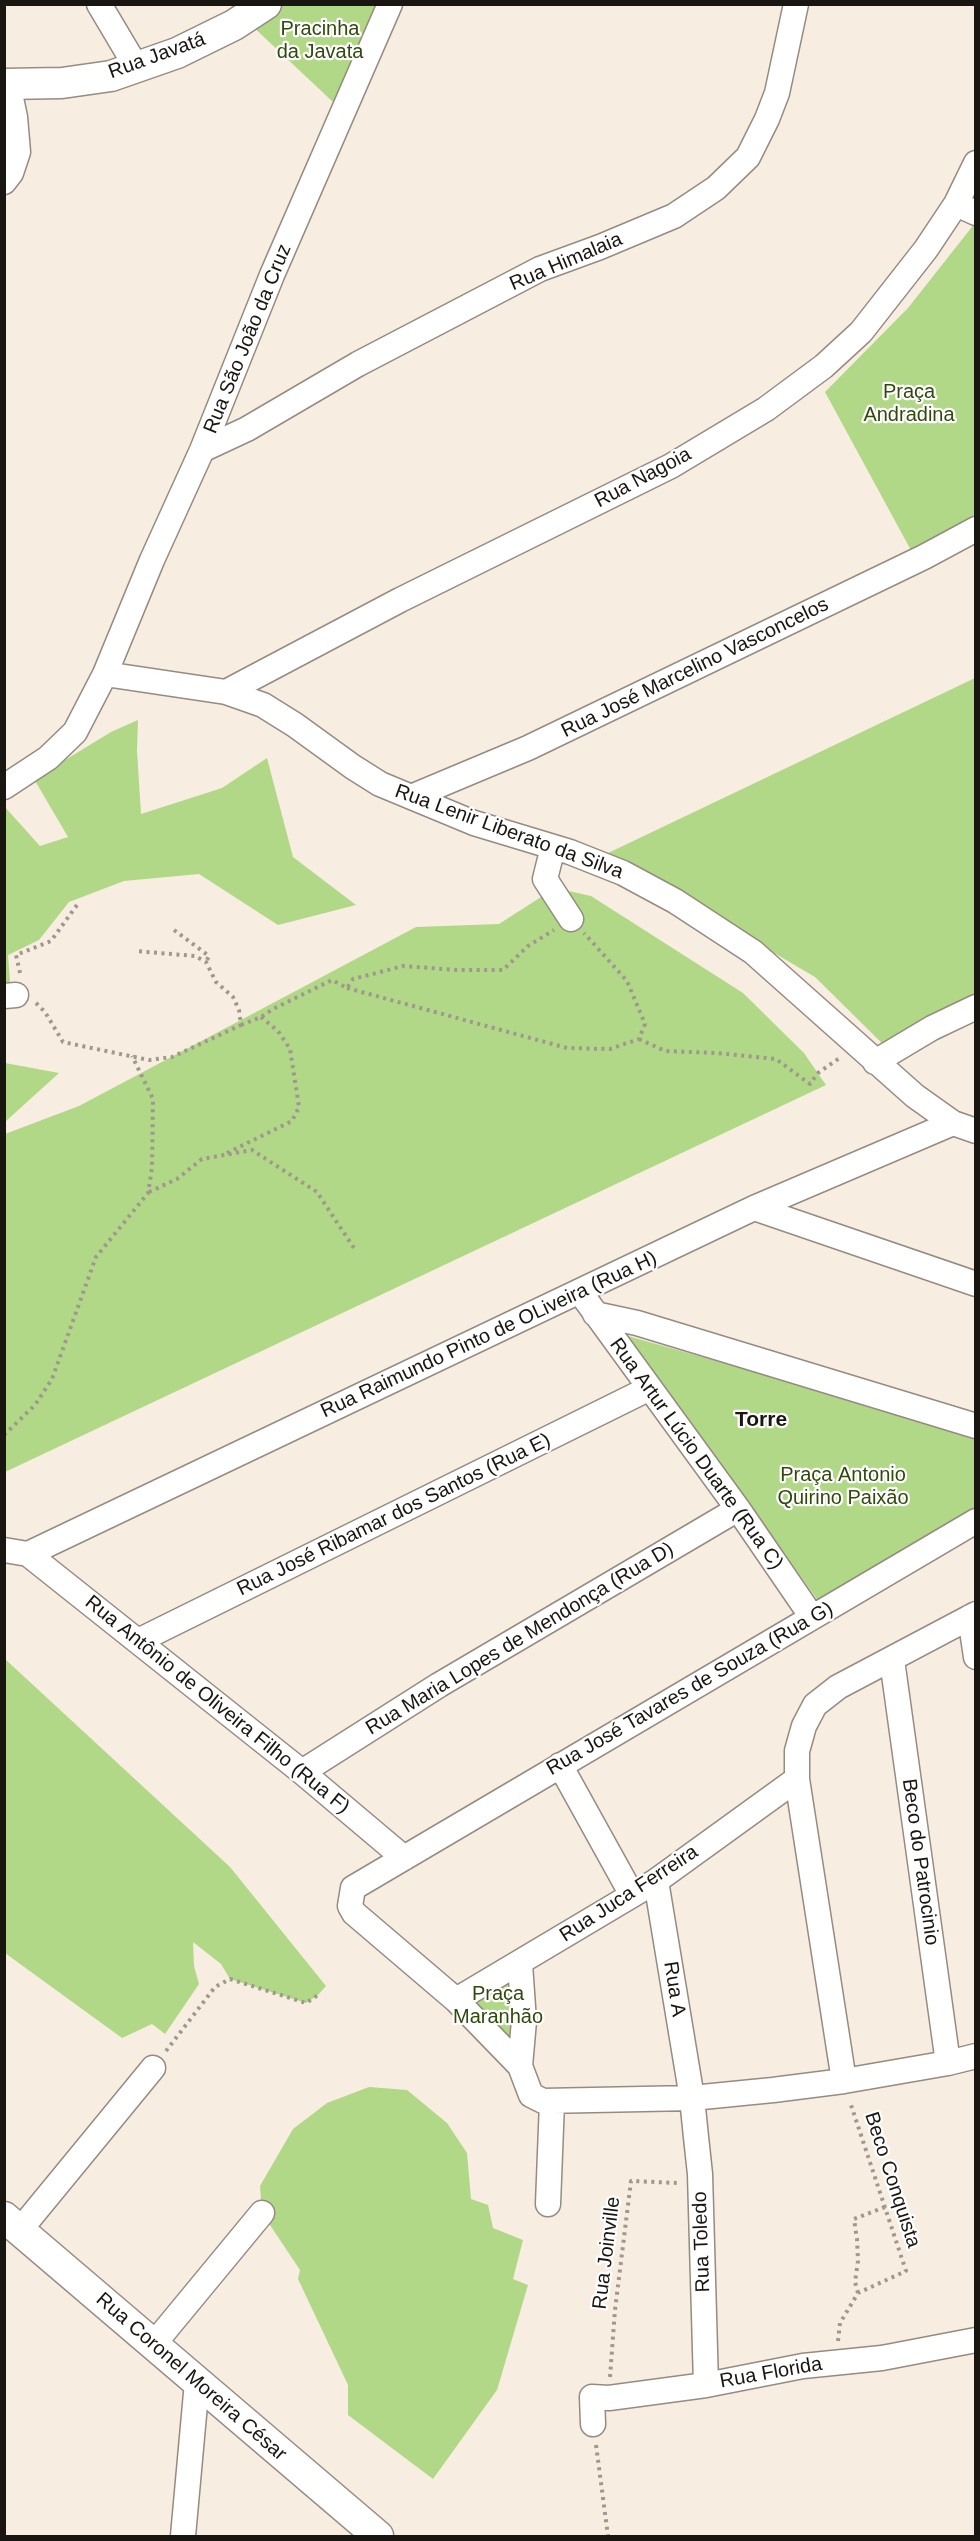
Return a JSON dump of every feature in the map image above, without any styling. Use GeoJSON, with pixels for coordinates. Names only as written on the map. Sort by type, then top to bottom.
{"type":"FeatureCollection","features":[{"type":"Feature","properties":{"kind":"street"},"geometry":{"type":"LineString","coordinates":[[99,4],[137,68]]}},
{"type":"Feature","properties":{"kind":"street","name":"Rua Javatá"},"geometry":{"type":"LineString","coordinates":[[6,84],[62,83],[111,76],[137,68],[177,53],[234,26],[266,4]]}},
{"type":"Feature","properties":{"kind":"street","name":"Rua São João da Cruz"},"geometry":{"type":"LineString","coordinates":[[105,674],[390,4]]}},
{"type":"Feature","properties":{"kind":"street","name":"Rua Himalaia"},"geometry":{"type":"LineString","coordinates":[[202,450],[247,429],[358,364],[540,268],[600,247],[674,216],[716,188],[748,157],[767,119],[777,93],[796,4]]}},
{"type":"Feature","properties":{"kind":"street"},"geometry":{"type":"LineString","coordinates":[[4,182],[11,173],[18,152],[15,117],[6,84]]}},
{"type":"Feature","properties":{"kind":"street","name":"Rua Nagoia"},"geometry":{"type":"LineString","coordinates":[[226,692],[400,600],[670,466],[766,409],[824,366],[861,332],[920,258],[966,208],[975,163]]}},
{"type":"Feature","properties":{"kind":"street","name":"Rua José Marcelino Vasconcelos"},"geometry":{"type":"LineString","coordinates":[[411,797],[528,748],[924,557],[975,529]]}},
{"type":"Feature","properties":{"kind":"street"},"geometry":{"type":"LineString","coordinates":[[4,787],[48,758],[75,732],[105,674]]}},
{"type":"Feature","properties":{"kind":"street","name":"Rua Lenir Liberato da Silva"},"geometry":{"type":"LineString","coordinates":[[105,674],[226,692],[263,705],[380,784],[474,823],[553,847],[623,873],[675,901],[753,951],[915,1096],[953,1123],[975,1131]]}},
{"type":"Feature","properties":{"kind":"street"},"geometry":{"type":"LineString","coordinates":[[553,847],[544,879],[569,916]]}},
{"type":"Feature","properties":{"kind":"street"},"geometry":{"type":"LineString","coordinates":[[875,1062],[932,1028],[975,1007]]}},
{"type":"Feature","properties":{"kind":"street","name":"Rua Raimundo Pinto de OLiveira (Rua H)"},"geometry":{"type":"LineString","coordinates":[[16,1552],[580,1292],[754,1208],[953,1123]]}},
{"type":"Feature","properties":{"kind":"street"},"geometry":{"type":"LineString","coordinates":[[754,1208],[975,1284]]}},
{"type":"Feature","properties":{"kind":"street","name":"Rua Artur Lúcio Duarte (Rua C)"},"geometry":{"type":"LineString","coordinates":[[580,1292],[738,1509],[812,1617]]}},
{"type":"Feature","properties":{"kind":"street"},"geometry":{"type":"LineString","coordinates":[[595,1314],[648,1327],[975,1426]]}},
{"type":"Feature","properties":{"kind":"street","name":"Rua José Ribamar dos Santos (Rua E)"},"geometry":{"type":"LineString","coordinates":[[138,1641],[650,1388]]}},
{"type":"Feature","properties":{"kind":"street","name":"Rua Maria Lopes de Mendonça (Rua D)"},"geometry":{"type":"LineString","coordinates":[[302,1772],[439,1685],[738,1509]]}},
{"type":"Feature","properties":{"kind":"street","name":"Rua José Tavares de Souza (Rua G)"},"geometry":{"type":"LineString","coordinates":[[456,2000],[359,1919],[350,1906],[353,1888],[975,1521]]}},
{"type":"Feature","properties":{"kind":"street","name":"Rua Antônio de Oliveira Filho (Rua F)"},"geometry":{"type":"LineString","coordinates":[[16,1552],[138,1641],[302,1772],[404,1858]]}},
{"type":"Feature","properties":{"kind":"street"},"geometry":{"type":"LineString","coordinates":[[844,2081],[797,1779],[797,1750],[804,1726],[815,1705],[838,1688],[973,1616],[975,1658]]}},
{"type":"Feature","properties":{"kind":"street","name":"Beco do Patrocinio"},"geometry":{"type":"LineString","coordinates":[[892,1660],[948,2063]]}},
{"type":"Feature","properties":{"kind":"street"},"geometry":{"type":"LineString","coordinates":[[560,1766],[632,1895]]}},
{"type":"Feature","properties":{"kind":"street","name":"Rua Juca Ferreira"},"geometry":{"type":"LineString","coordinates":[[456,2000],[656,1881],[797,1779]]}},
{"type":"Feature","properties":{"kind":"street","name":"Rua A"},"geometry":{"type":"LineString","coordinates":[[656,1881],[692,2098]]}},
{"type":"Feature","properties":{"kind":"street"},"geometry":{"type":"LineString","coordinates":[[520,1964],[524,2021],[523,2075]]}},
{"type":"Feature","properties":{"kind":"street"},"geometry":{"type":"LineString","coordinates":[[456,2000],[523,2075],[531,2095],[552,2102],[692,2098],[844,2081],[948,2063],[975,2055]]}},
{"type":"Feature","properties":{"kind":"street"},"geometry":{"type":"LineString","coordinates":[[12,2224],[153,2068]]}},
{"type":"Feature","properties":{"kind":"street","name":"Rua Toledo"},"geometry":{"type":"LineString","coordinates":[[692,2098],[700,2184],[706,2385]]}},
{"type":"Feature","properties":{"kind":"street"},"geometry":{"type":"LineString","coordinates":[[548,2204],[552,2102]]}},
{"type":"Feature","properties":{"kind":"street"},"geometry":{"type":"LineString","coordinates":[[153,2345],[262,2213]]}},
{"type":"Feature","properties":{"kind":"street","name":"Rua Coronel Moreira César"},"geometry":{"type":"LineString","coordinates":[[12,2224],[378,2536]]}},
{"type":"Feature","properties":{"kind":"street","name":"Rua Florida"},"geometry":{"type":"LineString","coordinates":[[593,2424],[592,2397],[609,2398],[706,2385],[803,2366],[898,2355],[975,2340]]}},
{"type":"Feature","properties":{"kind":"street"},"geometry":{"type":"LineString","coordinates":[[183,2536],[197,2382]]}},
{"type":"Feature","properties":{"kind":"path"},"geometry":{"type":"LineString","coordinates":[[77,905],[51,941],[16,955],[15,994],[45,1012],[63,1042],[149,1060],[172,1058],[261,1017],[332,980],[347,988],[567,1048],[610,1049],[639,1039],[665,1051],[776,1059],[810,1084],[818,1073],[856,1045]]}},
{"type":"Feature","properties":{"kind":"path"},"geometry":{"type":"LineString","coordinates":[[347,988],[352,979],[403,966],[457,970],[503,970],[528,946],[552,932],[569,916],[627,981],[645,1024],[639,1039]]}},
{"type":"Feature","properties":{"kind":"path"},"geometry":{"type":"LineString","coordinates":[[174,930],[209,956],[206,962]]}},
{"type":"Feature","properties":{"kind":"path"},"geometry":{"type":"LineString","coordinates":[[136,951],[195,956],[206,962],[216,982],[233,997],[239,1010],[241,1025]]}},
{"type":"Feature","properties":{"kind":"path"},"geometry":{"type":"LineString","coordinates":[[220,1156],[292,1121],[299,1107],[290,1049],[278,1030],[261,1017]]}},
{"type":"Feature","properties":{"kind":"path"},"geometry":{"type":"LineString","coordinates":[[132,1056],[153,1099],[152,1168],[148,1193]]}},
{"type":"Feature","properties":{"kind":"path"},"geometry":{"type":"LineString","coordinates":[[4,1435],[35,1405],[52,1379],[96,1257],[148,1193],[177,1179],[202,1159],[252,1150],[317,1192],[356,1251]]}},
{"type":"Feature","properties":{"kind":"path"},"geometry":{"type":"LineString","coordinates":[[153,2068],[214,1987],[230,1979],[306,2003],[318,1995]]}},
{"type":"Feature","properties":{"kind":"path","name":"Beco Conquista"},"geometry":{"type":"LineString","coordinates":[[844,2081],[906,2271],[858,2293]]}},
{"type":"Feature","properties":{"kind":"path","name":"Rua Joinville"},"geometry":{"type":"LineString","coordinates":[[609,2398],[615,2310],[631,2181],[700,2184]]}},
{"type":"Feature","properties":{"kind":"path"},"geometry":{"type":"LineString","coordinates":[[840,2362],[837,2346],[840,2323],[858,2293],[855,2282],[858,2261],[854,2219],[885,2207]]}},
{"type":"Feature","properties":{"kind":"path"},"geometry":{"type":"LineString","coordinates":[[593,2424],[608,2536]]}},
{"type":"Feature","properties":{"kind":"green space","name":"Pracinha da Javata"},"geometry":{"type":"Polygon","coordinates":[[[276,5],[378,5],[333,102],[249,23],[276,5]]]}},
{"type":"Feature","properties":{"kind":"green space","name":"Praça Andradina"},"geometry":{"type":"Polygon","coordinates":[[[975,223],[975,524],[913,554],[825,392],[908,308],[975,223]]]}},
{"type":"Feature","properties":{"kind":"green space"},"geometry":{"type":"Polygon","coordinates":[[[975,678],[975,1022],[898,1059],[815,977],[606,854],[975,678]]]}},
{"type":"Feature","properties":{"kind":"green space"},"geometry":{"type":"Polygon","coordinates":[[[138,720],[137,751],[141,814],[222,788],[267,758],[293,857],[356,905],[278,925],[199,874],[124,881],[69,902],[39,940],[8,955],[10,982],[5,983],[4,806],[40,846],[68,837],[34,779],[111,732],[138,720]]]}},
{"type":"Feature","properties":{"kind":"green space"},"geometry":{"type":"Polygon","coordinates":[[[555,888],[591,896],[743,993],[804,1053],[826,1085],[5,1472],[5,1134],[79,1106],[416,927],[499,924],[555,888]]]}},
{"type":"Feature","properties":{"kind":"green space"},"geometry":{"type":"Polygon","coordinates":[[[4,1063],[59,1073],[5,1122],[4,1063]]]}},
{"type":"Feature","properties":{"kind":"green space","name":"Praça Antonio Quirino Paixão"},"geometry":{"type":"Polygon","coordinates":[[[628,1336],[975,1434],[975,1510],[819,1602],[628,1336]]]}},
{"type":"Feature","properties":{"kind":"green space"},"geometry":{"type":"Polygon","coordinates":[[[5,1659],[230,1867],[326,1986],[318,1995],[306,2003],[230,1979],[221,1964],[193,1942],[194,1966],[199,1984],[165,2034],[152,2024],[122,2038],[5,1953],[5,1659]]]}},
{"type":"Feature","properties":{"kind":"green space","name":"Praça Maranhão"},"geometry":{"type":"Polygon","coordinates":[[[520,1964],[520,2066],[456,2000],[520,1964]]]}},
{"type":"Feature","properties":{"kind":"green space"},"geometry":{"type":"Polygon","coordinates":[[[369,2087],[407,2090],[447,2123],[467,2153],[471,2199],[488,2205],[493,2228],[523,2240],[513,2279],[528,2285],[497,2390],[433,2479],[348,2415],[348,2385],[298,2279],[300,2270],[262,2213],[260,2186],[293,2129],[327,2103],[369,2087]]]}},
{"type":"Feature","properties":{"kind":"district","name":"Torre"},"geometry":{"type":"Point","coordinates":[761,1420]}}]}
